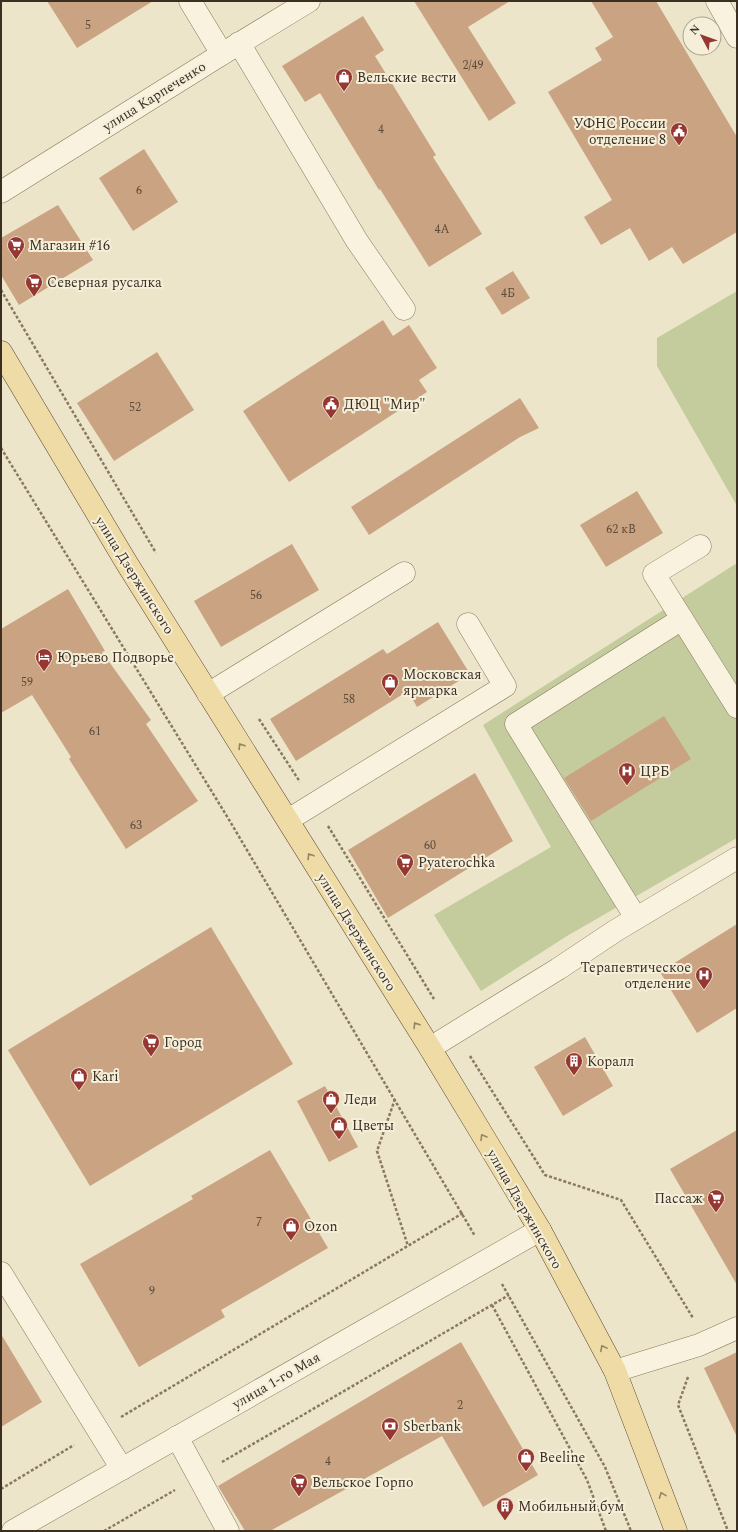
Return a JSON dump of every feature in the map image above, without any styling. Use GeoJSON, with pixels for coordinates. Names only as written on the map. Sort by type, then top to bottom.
{"type":"FeatureCollection","features":[{"type":"Feature","properties":{"kind":"main road","name":"улица Дзержинского"},"geometry":{"type":"LineString","coordinates":[[1,352],[122,555],[430,1048],[540,1230],[615,1371],[676,1531]]}},
{"type":"Feature","properties":{"kind":"street"},"geometry":{"type":"LineString","coordinates":[[190,1],[231,48],[357,241],[404,309]]}},
{"type":"Feature","properties":{"kind":"street","name":"улица Карпеченко"},"geometry":{"type":"LineString","coordinates":[[1,192],[309,1]]}},
{"type":"Feature","properties":{"kind":"street"},"geometry":{"type":"LineString","coordinates":[[717,1],[737,37]]}},
{"type":"Feature","properties":{"kind":"street"},"geometry":{"type":"LineString","coordinates":[[700,546],[654,574],[737,707]]}},
{"type":"Feature","properties":{"kind":"street"},"geometry":{"type":"LineString","coordinates":[[208,694],[404,573]]}},
{"type":"Feature","properties":{"kind":"street"},"geometry":{"type":"LineString","coordinates":[[636,918],[516,724],[682,619]]}},
{"type":"Feature","properties":{"kind":"street"},"geometry":{"type":"LineString","coordinates":[[288,820],[505,686],[468,624]]}},
{"type":"Feature","properties":{"kind":"street"},"geometry":{"type":"LineString","coordinates":[[430,1048],[636,918],[737,858]]}},
{"type":"Feature","properties":{"kind":"street","name":"улица 1-го Мая"},"geometry":{"type":"LineString","coordinates":[[13,1531],[540,1230]]}},
{"type":"Feature","properties":{"kind":"street"},"geometry":{"type":"LineString","coordinates":[[1,1273],[122,1469]]}},
{"type":"Feature","properties":{"kind":"street"},"geometry":{"type":"LineString","coordinates":[[615,1371],[699,1345],[737,1328]]}},
{"type":"Feature","properties":{"kind":"street"},"geometry":{"type":"LineString","coordinates":[[177,1437],[228,1531]]}},
{"type":"Feature","properties":{"kind":"path"},"geometry":{"type":"LineString","coordinates":[[1,290],[158,557]]}},
{"type":"Feature","properties":{"kind":"path"},"geometry":{"type":"LineString","coordinates":[[1,448],[228,818],[463,1213],[605,1467],[631,1531]]}},
{"type":"Feature","properties":{"kind":"path"},"geometry":{"type":"LineString","coordinates":[[259,718],[545,1175],[621,1200],[692,1316],[699,1345],[678,1405],[728,1531]]}},
{"type":"Feature","properties":{"kind":"path"},"geometry":{"type":"LineString","coordinates":[[395,1099],[377,1151],[408,1246]]}},
{"type":"Feature","properties":{"kind":"path"},"geometry":{"type":"LineString","coordinates":[[1,1489],[463,1213]]}},
{"type":"Feature","properties":{"kind":"path"},"geometry":{"type":"LineString","coordinates":[[104,1531],[509,1295]]}},
{"type":"Feature","properties":{"kind":"path"},"geometry":{"type":"LineString","coordinates":[[492,1305],[587,1480],[606,1531]]}},
{"type":"Feature","properties":{"kind":"green space"},"geometry":{"type":"Polygon","coordinates":[[[737,291],[737,506],[657,366],[657,338],[737,291]]]}},
{"type":"Feature","properties":{"kind":"green space","name":"ЦРБ"},"geometry":{"type":"Polygon","coordinates":[[[737,563],[737,838],[567,936],[481,991],[434,915],[551,847],[483,725],[737,563]]]}},
{"type":"Feature","properties":{"kind":"building"},"geometry":{"type":"Polygon","coordinates":[[[47,1],[153,1],[77,48],[47,1]]]}},
{"type":"Feature","properties":{"kind":"building"},"geometry":{"type":"Polygon","coordinates":[[[414,1],[510,1],[468,27],[516,103],[489,121],[414,1]]]}},
{"type":"Feature","properties":{"kind":"building"},"geometry":{"type":"Polygon","coordinates":[[[591,1],[656,1],[682,45],[682,56],[689,56],[737,137],[737,232],[683,264],[672,247],[649,261],[630,228],[601,245],[584,217],[612,200],[548,92],[602,60],[595,48],[613,37],[591,1]]]}},
{"type":"Feature","properties":{"kind":"building"},"geometry":{"type":"Polygon","coordinates":[[[363,16],[384,50],[375,56],[436,155],[433,157],[482,234],[429,267],[380,189],[379,190],[320,93],[305,102],[282,66],[363,16]]]}},
{"type":"Feature","properties":{"kind":"building"},"geometry":{"type":"Polygon","coordinates":[[[144,149],[178,202],[133,231],[99,178],[144,149]]]}},
{"type":"Feature","properties":{"kind":"building"},"geometry":{"type":"Polygon","coordinates":[[[58,205],[93,260],[19,305],[1,275],[1,238],[58,205]]]}},
{"type":"Feature","properties":{"kind":"building"},"geometry":{"type":"Polygon","coordinates":[[[513,271],[530,298],[502,315],[485,288],[513,271]]]}},
{"type":"Feature","properties":{"kind":"building"},"geometry":{"type":"Polygon","coordinates":[[[383,320],[393,336],[409,325],[437,368],[419,380],[427,392],[289,482],[243,411],[383,320]]]}},
{"type":"Feature","properties":{"kind":"building"},"geometry":{"type":"Polygon","coordinates":[[[157,352],[194,410],[114,461],[77,403],[157,352]]]}},
{"type":"Feature","properties":{"kind":"building"},"geometry":{"type":"Polygon","coordinates":[[[520,398],[539,428],[520,437],[369,535],[351,507],[520,398]]]}},
{"type":"Feature","properties":{"kind":"building"},"geometry":{"type":"Polygon","coordinates":[[[637,491],[663,533],[606,567],[580,525],[637,491]]]}},
{"type":"Feature","properties":{"kind":"building"},"geometry":{"type":"Polygon","coordinates":[[[292,544],[319,590],[221,647],[194,601],[292,544]]]}},
{"type":"Feature","properties":{"kind":"building"},"geometry":{"type":"Polygon","coordinates":[[[68,589],[105,651],[102,652],[151,720],[146,724],[198,801],[126,849],[69,759],[71,757],[32,695],[1,713],[1,629],[68,589]]]}},
{"type":"Feature","properties":{"kind":"building"},"geometry":{"type":"Polygon","coordinates":[[[438,622],[470,674],[417,707],[408,691],[296,761],[270,719],[383,649],[387,654],[438,622]]]}},
{"type":"Feature","properties":{"kind":"building"},"geometry":{"type":"Polygon","coordinates":[[[664,716],[691,759],[591,821],[564,778],[664,716]]]}},
{"type":"Feature","properties":{"kind":"building"},"geometry":{"type":"Polygon","coordinates":[[[475,773],[513,841],[388,918],[348,850],[475,773]]]}},
{"type":"Feature","properties":{"kind":"building","name":"Терапевтическое отделение"},"geometry":{"type":"Polygon","coordinates":[[[737,924],[737,1008],[697,1033],[660,972],[737,924]]]}},
{"type":"Feature","properties":{"kind":"building","name":"Город"},"geometry":{"type":"Polygon","coordinates":[[[211,927],[293,1064],[90,1186],[8,1050],[211,927]]]}},
{"type":"Feature","properties":{"kind":"building","name":"Коралл"},"geometry":{"type":"Polygon","coordinates":[[[585,1037],[613,1086],[563,1116],[534,1067],[585,1037]]]}},
{"type":"Feature","properties":{"kind":"building"},"geometry":{"type":"Polygon","coordinates":[[[325,1086],[358,1147],[329,1162],[297,1101],[325,1086]]]}},
{"type":"Feature","properties":{"kind":"building","name":"Пассаж"},"geometry":{"type":"Polygon","coordinates":[[[737,1130],[737,1285],[670,1169],[737,1130]]]}},
{"type":"Feature","properties":{"kind":"building"},"geometry":{"type":"Polygon","coordinates":[[[270,1150],[328,1248],[221,1310],[225,1317],[139,1367],[80,1264],[193,1199],[191,1196],[270,1150]]]}},
{"type":"Feature","properties":{"kind":"building"},"geometry":{"type":"Polygon","coordinates":[[[1,1334],[42,1402],[1,1427],[1,1334]]]}},
{"type":"Feature","properties":{"kind":"building"},"geometry":{"type":"Polygon","coordinates":[[[461,1342],[538,1475],[483,1507],[442,1436],[270,1531],[245,1531],[218,1486],[461,1342]]]}},
{"type":"Feature","properties":{"kind":"building"},"geometry":{"type":"Polygon","coordinates":[[[737,1352],[737,1437],[704,1368],[737,1352]]]}},
{"type":"Feature","properties":{"kind":"place","name":"Вельские вести"},"geometry":{"type":"Point","coordinates":[344,92]}},
{"type":"Feature","properties":{"kind":"place","name":"УФНС России отделение 8"},"geometry":{"type":"Point","coordinates":[679,146]}},
{"type":"Feature","properties":{"kind":"place","name":"Магазин #16"},"geometry":{"type":"Point","coordinates":[16,260]}},
{"type":"Feature","properties":{"kind":"place","name":"Северная русалка"},"geometry":{"type":"Point","coordinates":[34,297]}},
{"type":"Feature","properties":{"kind":"place","name":"ДЮЦ \"Мир\""},"geometry":{"type":"Point","coordinates":[331,419]}},
{"type":"Feature","properties":{"kind":"place","name":"Юрьево Подворье"},"geometry":{"type":"Point","coordinates":[44,672]}},
{"type":"Feature","properties":{"kind":"place","name":"Московская ярмарка"},"geometry":{"type":"Point","coordinates":[390,697]}},
{"type":"Feature","properties":{"kind":"place","name":"ЦРБ"},"geometry":{"type":"Point","coordinates":[627,786]}},
{"type":"Feature","properties":{"kind":"place","name":"Pyaterochka"},"geometry":{"type":"Point","coordinates":[405,877]}},
{"type":"Feature","properties":{"kind":"place","name":"Терапевтическое отделение"},"geometry":{"type":"Point","coordinates":[704,990]}},
{"type":"Feature","properties":{"kind":"place","name":"Город"},"geometry":{"type":"Point","coordinates":[151,1057]}},
{"type":"Feature","properties":{"kind":"place","name":"Коралл"},"geometry":{"type":"Point","coordinates":[574,1076]}},
{"type":"Feature","properties":{"kind":"place","name":"Kari"},"geometry":{"type":"Point","coordinates":[79,1091]}},
{"type":"Feature","properties":{"kind":"place","name":"Леди"},"geometry":{"type":"Point","coordinates":[331,1114]}},
{"type":"Feature","properties":{"kind":"place","name":"Цветы"},"geometry":{"type":"Point","coordinates":[339,1140]}},
{"type":"Feature","properties":{"kind":"place","name":"Пассаж"},"geometry":{"type":"Point","coordinates":[716,1213]}},
{"type":"Feature","properties":{"kind":"place","name":"Ozon"},"geometry":{"type":"Point","coordinates":[291,1241]}},
{"type":"Feature","properties":{"kind":"place","name":"Sberbank"},"geometry":{"type":"Point","coordinates":[390,1441]}},
{"type":"Feature","properties":{"kind":"place","name":"Beeline"},"geometry":{"type":"Point","coordinates":[526,1472]}},
{"type":"Feature","properties":{"kind":"place","name":"Вельское Горпо"},"geometry":{"type":"Point","coordinates":[299,1497]}},
{"type":"Feature","properties":{"kind":"place","name":"Мобильный бум"},"geometry":{"type":"Point","coordinates":[505,1521]}}]}
